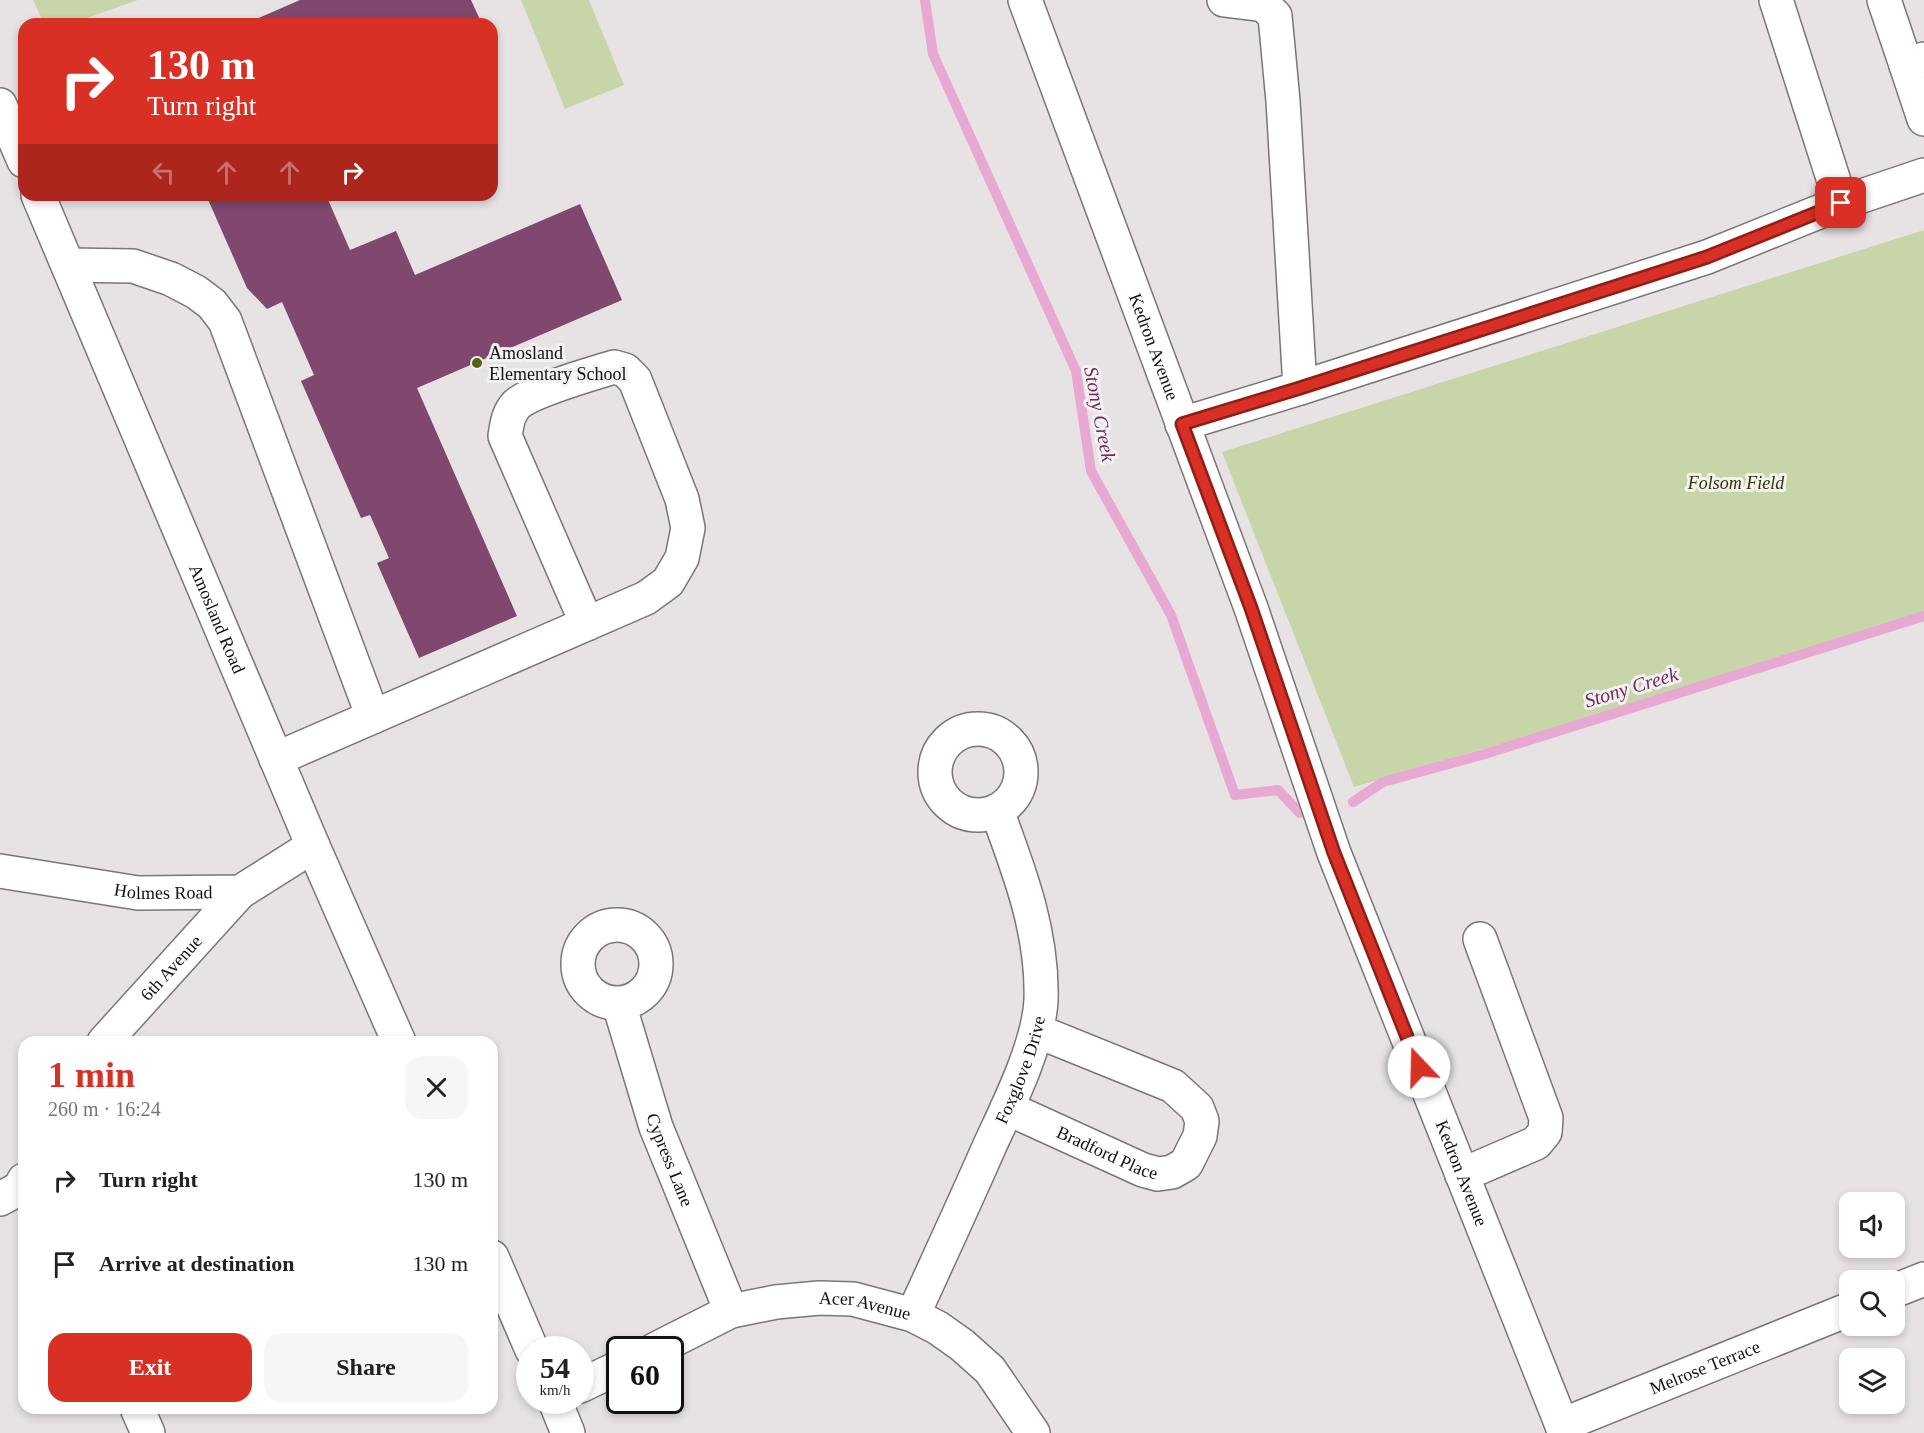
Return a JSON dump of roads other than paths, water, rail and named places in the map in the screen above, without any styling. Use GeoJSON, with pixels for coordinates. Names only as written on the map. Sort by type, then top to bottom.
{"type":"FeatureCollection","features":[{"type":"Feature","properties":{"kind":"street","name":"Kedron Avenue"},"geometry":{"type":"LineString","coordinates":[[1025,0],[1251,608],[1334,853],[1563,1429]]}},
{"type":"Feature","properties":{"kind":"street"},"geometry":{"type":"LineString","coordinates":[[1224,0],[1264,5],[1275,16],[1283,101],[1300,388]]}},
{"type":"Feature","properties":{"kind":"street"},"geometry":{"type":"LineString","coordinates":[[1776,0],[1841,203]]}},
{"type":"Feature","properties":{"kind":"street"},"geometry":{"type":"LineString","coordinates":[[1884,0],[1915,62],[1924,119]]}},
{"type":"Feature","properties":{"kind":"street"},"geometry":{"type":"LineString","coordinates":[[0,105],[18,148]]}},
{"type":"Feature","properties":{"kind":"street"},"geometry":{"type":"LineString","coordinates":[[1182,424],[1707,257],[1841,203],[1924,175]]}},
{"type":"Feature","properties":{"kind":"street","name":"Amosland Road"},"geometry":{"type":"LineString","coordinates":[[41,201],[313,846],[396,1036]]}},
{"type":"Feature","properties":{"kind":"street"},"geometry":{"type":"LineString","coordinates":[[68,265],[133,266],[171,279],[196,292],[212,304],[225,321],[373,717]]}},
{"type":"Feature","properties":{"kind":"street"},"geometry":{"type":"LineString","coordinates":[[276,759],[587,624],[646,598],[668,582],[682,558],[688,528],[682,499],[635,380],[625,370],[614,366],[530,396],[516,406],[507,419],[505,436],[587,624]]}},
{"type":"Feature","properties":{"kind":"street","name":"Foxglove Drive"},"geometry":{"type":"LineString","coordinates":[[913,1315],[1007,1108],[1037,1031],[1041,989],[1035,926],[1023,879],[997,811]]}},
{"type":"Feature","properties":{"kind":"street"},"geometry":{"type":"LineString","coordinates":[[240,892],[313,846]]}},
{"type":"Feature","properties":{"kind":"street","name":"Holmes Road"},"geometry":{"type":"LineString","coordinates":[[0,872],[138,893],[240,892]]}},
{"type":"Feature","properties":{"kind":"street","name":"6th Avenue"},"geometry":{"type":"LineString","coordinates":[[109,1036],[240,892]]}},
{"type":"Feature","properties":{"kind":"street"},"geometry":{"type":"LineString","coordinates":[[1462,1174],[1536,1143],[1545,1131],[1546,1118],[1480,939]]}},
{"type":"Feature","properties":{"kind":"street","name":"Cypress Lane"},"geometry":{"type":"LineString","coordinates":[[619,1004],[656,1127],[731,1311]]}},
{"type":"Feature","properties":{"kind":"street","name":"Bradford Place"},"geometry":{"type":"LineString","coordinates":[[1007,1108],[1143,1170],[1158,1174],[1172,1172],[1186,1164],[1200,1136],[1202,1120],[1197,1108],[1173,1086],[1037,1031]]}},
{"type":"Feature","properties":{"kind":"street"},"geometry":{"type":"LineString","coordinates":[[498,1271],[526,1336]]}},
{"type":"Feature","properties":{"kind":"street"},"geometry":{"type":"LineString","coordinates":[[1905,1287],[1924,1279]]}},
{"type":"Feature","properties":{"kind":"street","name":"Acer Avenue"},"geometry":{"type":"LineString","coordinates":[[682,1336],[731,1311],[776,1302],[819,1298],[853,1299],[913,1315],[946,1334],[990,1370],[1033,1433]]}},
{"type":"Feature","properties":{"kind":"street","name":"Melrose Terrace"},"geometry":{"type":"LineString","coordinates":[[1563,1429],[1839,1314]]}},
{"type":"Feature","properties":{"kind":"street"},"geometry":{"type":"LineString","coordinates":[[140,1414],[148,1433]]}},
{"type":"Feature","properties":{"kind":"street"},"geometry":{"type":"LineString","coordinates":[[560,1414],[568,1433]]}},
{"type":"Feature","properties":{"kind":"waterway","name":"Stony Creek"},"geometry":{"type":"LineString","coordinates":[[925,0],[933,54],[1076,371],[1091,471],[1171,615],[1235,795],[1278,790],[1300,813]]}},
{"type":"Feature","properties":{"kind":"waterway","name":"Stony Creek"},"geometry":{"type":"LineString","coordinates":[[1353,802],[1383,782],[1485,754],[1924,616]]}},
{"type":"Feature","properties":{"kind":"place","name":"Amosland Elementary School"},"geometry":{"type":"Point","coordinates":[477,363]}},
{"type":"Feature","properties":{"kind":"park label","name":"Folsom Field"},"geometry":{"type":"Point","coordinates":[1736,483]}}]}
